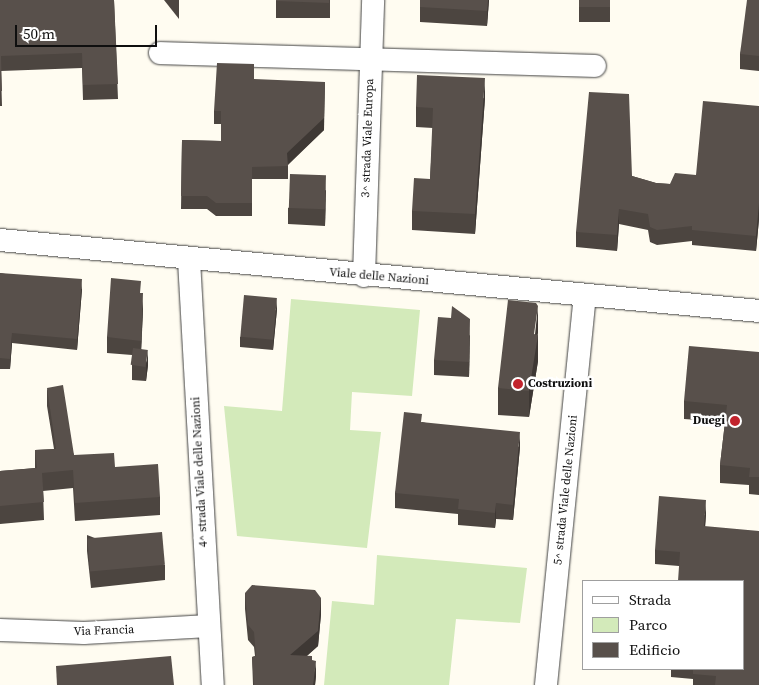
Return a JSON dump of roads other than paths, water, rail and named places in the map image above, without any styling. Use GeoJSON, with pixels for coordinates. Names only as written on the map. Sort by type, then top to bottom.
{"type":"FeatureCollection","features":[{"type":"Feature","properties":{"kind":"street","name":"3^ strada Viale Europa"},"geometry":{"type":"LineString","coordinates":[[364,276],[373,0]]}},
{"type":"Feature","properties":{"kind":"street"},"geometry":{"type":"LineString","coordinates":[[160,53],[595,66]]}},
{"type":"Feature","properties":{"kind":"street","name":"Viale delle Nazioni"},"geometry":{"type":"LineString","coordinates":[[0,240],[189,260],[759,311]]}},
{"type":"Feature","properties":{"kind":"street","name":"4^ strada Viale delle Nazioni"},"geometry":{"type":"LineString","coordinates":[[189,260],[213,685]]}},
{"type":"Feature","properties":{"kind":"street","name":"5^ strada Viale delle Nazioni"},"geometry":{"type":"LineString","coordinates":[[546,685],[586,296]]}},
{"type":"Feature","properties":{"kind":"street","name":"Via Francia"},"geometry":{"type":"LineString","coordinates":[[0,630],[84,633],[209,626]]}},
{"type":"Feature","properties":{"kind":"place","name":"Costruzioni"},"geometry":{"type":"Point","coordinates":[518,384]}},
{"type":"Feature","properties":{"kind":"place","name":"Duegi"},"geometry":{"type":"Point","coordinates":[735,421]}}]}
